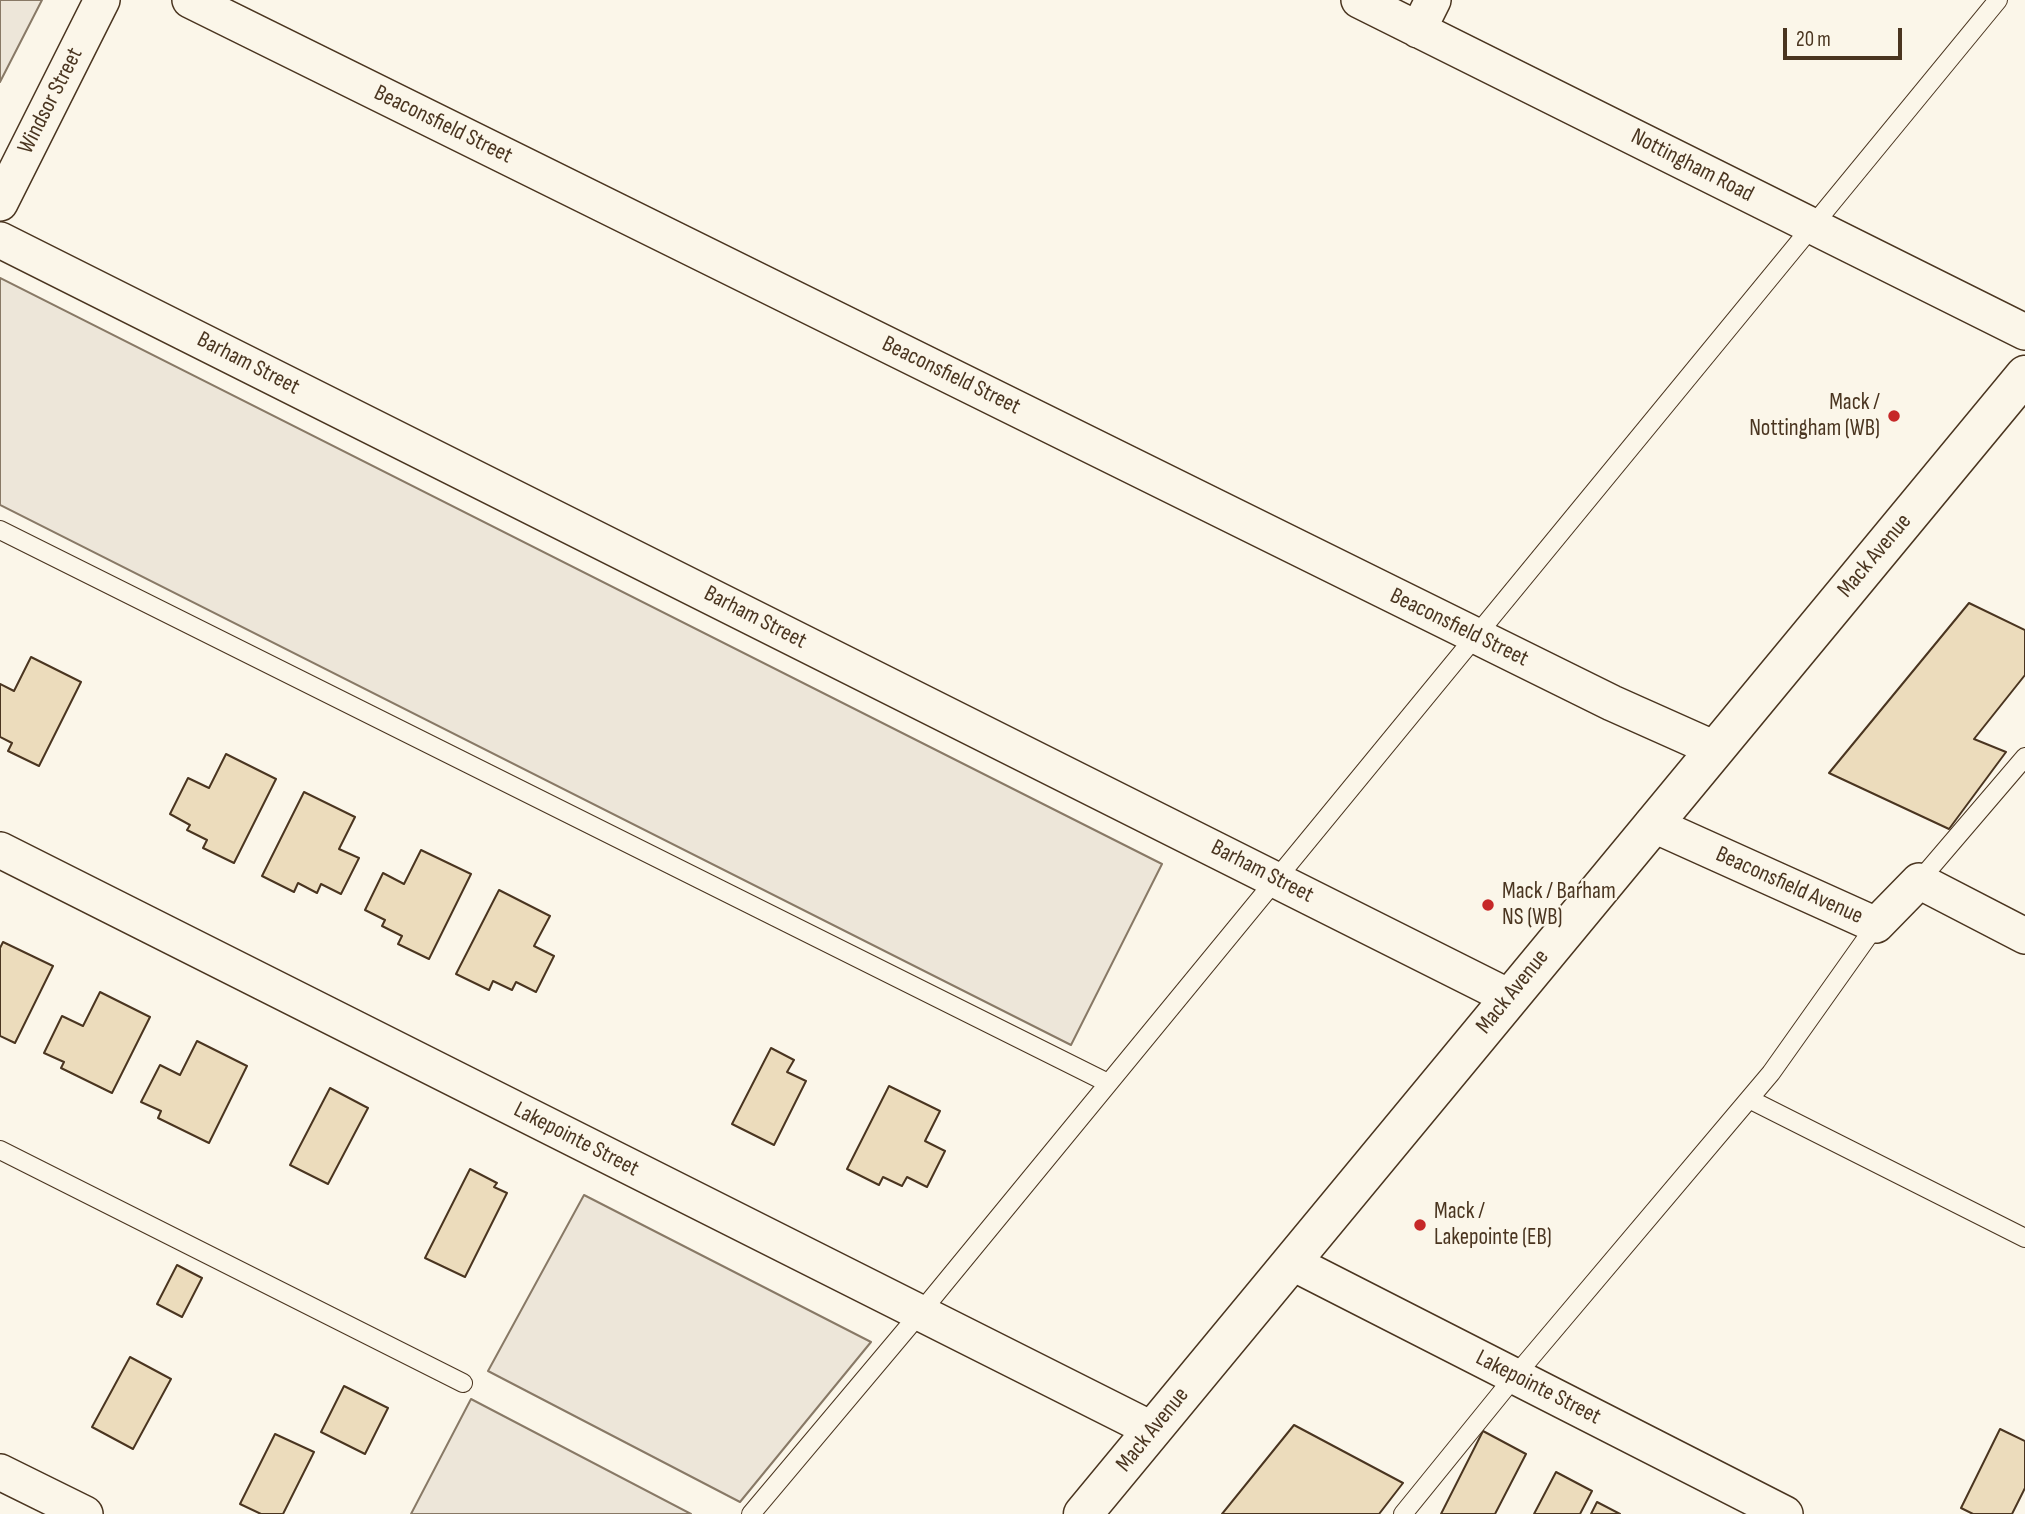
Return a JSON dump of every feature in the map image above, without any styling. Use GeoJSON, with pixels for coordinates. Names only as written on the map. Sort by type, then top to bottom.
{"type":"FeatureCollection","features":[{"type":"Feature","properties":{"kind":"main road","name":"Mack Avenue"},"geometry":{"type":"LineString","coordinates":[[1083,1514],[2025,375]]}},
{"type":"Feature","properties":{"kind":"street","name":"Windsor Street"},"geometry":{"type":"LineString","coordinates":[[0,203],[102,0]]}},
{"type":"Feature","properties":{"kind":"street","name":"Beaconsfield Street"},"geometry":{"type":"LineString","coordinates":[[190,0],[1612,703],[1715,749]]}},
{"type":"Feature","properties":{"kind":"street","name":"Nottingham Road"},"geometry":{"type":"LineString","coordinates":[[1359,0],[1426,15],[1811,226],[2025,332]]}},
{"type":"Feature","properties":{"kind":"street","name":"Barham Street"},"geometry":{"type":"LineString","coordinates":[[0,240],[1509,996]]}},
{"type":"Feature","properties":{"kind":"street","name":"Beaconsfield Avenue"},"geometry":{"type":"LineString","coordinates":[[1652,824],[1877,925],[1919,881]]}},
{"type":"Feature","properties":{"kind":"street","name":"Lakepointe Street"},"geometry":{"type":"LineString","coordinates":[[0,850],[1153,1430]]}},
{"type":"Feature","properties":{"kind":"street"},"geometry":{"type":"LineString","coordinates":[[1919,881],[2025,936]]}},
{"type":"Feature","properties":{"kind":"street","name":"Lakepointe Street"},"geometry":{"type":"LineString","coordinates":[[1291,1262],[1785,1514]]}},
{"type":"Feature","properties":{"kind":"street"},"geometry":{"type":"LineString","coordinates":[[0,1472],[85,1514]]}},
{"type":"Feature","properties":{"kind":"lane"},"geometry":{"type":"LineString","coordinates":[[751,1514],[1998,0]]}},
{"type":"Feature","properties":{"kind":"lane"},"geometry":{"type":"LineString","coordinates":[[0,530],[1108,1083]]}},
{"type":"Feature","properties":{"kind":"lane"},"geometry":{"type":"LineString","coordinates":[[1919,881],[2025,757]]}},
{"type":"Feature","properties":{"kind":"lane"},"geometry":{"type":"LineString","coordinates":[[1402,1514],[1771,1073],[1877,925]]}},
{"type":"Feature","properties":{"kind":"lane"},"geometry":{"type":"LineString","coordinates":[[1749,1099],[2025,1238]]}},
{"type":"Feature","properties":{"kind":"lane"},"geometry":{"type":"LineString","coordinates":[[0,1150],[463,1383]]}},
{"type":"Feature","properties":{"kind":"shaded area"},"geometry":{"type":"Polygon","coordinates":[[[0,0],[42,0],[0,82],[0,0]]]}},
{"type":"Feature","properties":{"kind":"shaded area"},"geometry":{"type":"Polygon","coordinates":[[[0,278],[1162,864],[1071,1045],[0,505],[0,278]]]}},
{"type":"Feature","properties":{"kind":"shaded area"},"geometry":{"type":"Polygon","coordinates":[[[584,1195],[871,1342],[740,1502],[488,1371],[584,1195]]]}},
{"type":"Feature","properties":{"kind":"shaded area"},"geometry":{"type":"Polygon","coordinates":[[[471,1399],[691,1514],[411,1514],[471,1399]]]}},
{"type":"Feature","properties":{"kind":"building"},"geometry":{"type":"Polygon","coordinates":[[[1969,603],[2025,630],[2025,675],[1974,739],[2006,752],[1949,829],[1829,773],[1969,603]]]}},
{"type":"Feature","properties":{"kind":"building"},"geometry":{"type":"Polygon","coordinates":[[[31,657],[81,682],[39,766],[8,751],[12,743],[0,737],[0,684],[14,691],[31,657]]]}},
{"type":"Feature","properties":{"kind":"building"},"geometry":{"type":"Polygon","coordinates":[[[226,754],[276,779],[234,863],[203,848],[207,840],[187,830],[190,825],[170,814],[188,778],[209,788],[226,754]]]}},
{"type":"Feature","properties":{"kind":"building"},"geometry":{"type":"Polygon","coordinates":[[[304,792],[355,817],[339,849],[359,858],[341,894],[321,884],[317,893],[298,883],[294,892],[262,876],[304,792]]]}},
{"type":"Feature","properties":{"kind":"building"},"geometry":{"type":"Polygon","coordinates":[[[421,850],[471,874],[429,959],[398,944],[402,936],[382,926],[385,920],[365,910],[383,873],[404,884],[421,850]]]}},
{"type":"Feature","properties":{"kind":"building"},"geometry":{"type":"Polygon","coordinates":[[[499,890],[550,916],[534,946],[554,956],[536,992],[516,982],[512,990],[493,981],[489,990],[456,974],[499,890]]]}},
{"type":"Feature","properties":{"kind":"building"},"geometry":{"type":"Polygon","coordinates":[[[3,942],[53,966],[15,1043],[0,1036],[0,948],[3,942]]]}},
{"type":"Feature","properties":{"kind":"building"},"geometry":{"type":"Polygon","coordinates":[[[100,992],[150,1017],[112,1093],[61,1068],[64,1062],[44,1053],[62,1016],[83,1026],[100,992]]]}},
{"type":"Feature","properties":{"kind":"building"},"geometry":{"type":"Polygon","coordinates":[[[197,1041],[247,1066],[209,1143],[158,1118],[161,1111],[141,1102],[160,1065],[180,1075],[197,1041]]]}},
{"type":"Feature","properties":{"kind":"building"},"geometry":{"type":"Polygon","coordinates":[[[771,1048],[794,1060],[787,1072],[806,1081],[774,1145],[732,1124],[771,1048]]]}},
{"type":"Feature","properties":{"kind":"building"},"geometry":{"type":"Polygon","coordinates":[[[889,1086],[940,1111],[925,1141],[945,1151],[927,1187],[907,1177],[902,1186],[883,1177],[879,1185],[847,1169],[889,1086]]]}},
{"type":"Feature","properties":{"kind":"building"},"geometry":{"type":"Polygon","coordinates":[[[330,1088],[368,1108],[328,1184],[290,1165],[330,1088]]]}},
{"type":"Feature","properties":{"kind":"building"},"geometry":{"type":"Polygon","coordinates":[[[470,1169],[497,1183],[494,1187],[507,1193],[465,1277],[425,1258],[470,1169]]]}},
{"type":"Feature","properties":{"kind":"building"},"geometry":{"type":"Polygon","coordinates":[[[177,1265],[202,1278],[182,1317],[157,1304],[177,1265]]]}},
{"type":"Feature","properties":{"kind":"building"},"geometry":{"type":"Polygon","coordinates":[[[130,1357],[171,1379],[133,1449],[92,1427],[130,1357]]]}},
{"type":"Feature","properties":{"kind":"building"},"geometry":{"type":"Polygon","coordinates":[[[344,1386],[388,1408],[365,1454],[321,1432],[344,1386]]]}},
{"type":"Feature","properties":{"kind":"building"},"geometry":{"type":"Polygon","coordinates":[[[1294,1425],[1403,1483],[1379,1514],[1222,1514],[1294,1425]]]}},
{"type":"Feature","properties":{"kind":"building"},"geometry":{"type":"Polygon","coordinates":[[[2000,1429],[2025,1441],[2025,1488],[2012,1514],[1973,1514],[1961,1508],[2000,1429]]]}},
{"type":"Feature","properties":{"kind":"building"},"geometry":{"type":"Polygon","coordinates":[[[1483,1431],[1526,1454],[1495,1514],[1441,1514],[1483,1431]]]}},
{"type":"Feature","properties":{"kind":"building"},"geometry":{"type":"Polygon","coordinates":[[[275,1434],[314,1452],[283,1514],[261,1514],[240,1504],[275,1434]]]}},
{"type":"Feature","properties":{"kind":"building"},"geometry":{"type":"Polygon","coordinates":[[[1556,1472],[1592,1491],[1580,1514],[1534,1514],[1556,1472]]]}},
{"type":"Feature","properties":{"kind":"building"},"geometry":{"type":"Polygon","coordinates":[[[1597,1502],[1620,1514],[1591,1514],[1597,1502]]]}},
{"type":"Feature","properties":{"kind":"place","name":"Mack / Nottingham (WB)"},"geometry":{"type":"Point","coordinates":[1894,416]}},
{"type":"Feature","properties":{"kind":"place","name":"Mack / Barham NS (WB)"},"geometry":{"type":"Point","coordinates":[1488,905]}},
{"type":"Feature","properties":{"kind":"place","name":"Mack / Lakepointe (EB)"},"geometry":{"type":"Point","coordinates":[1420,1225]}}]}
